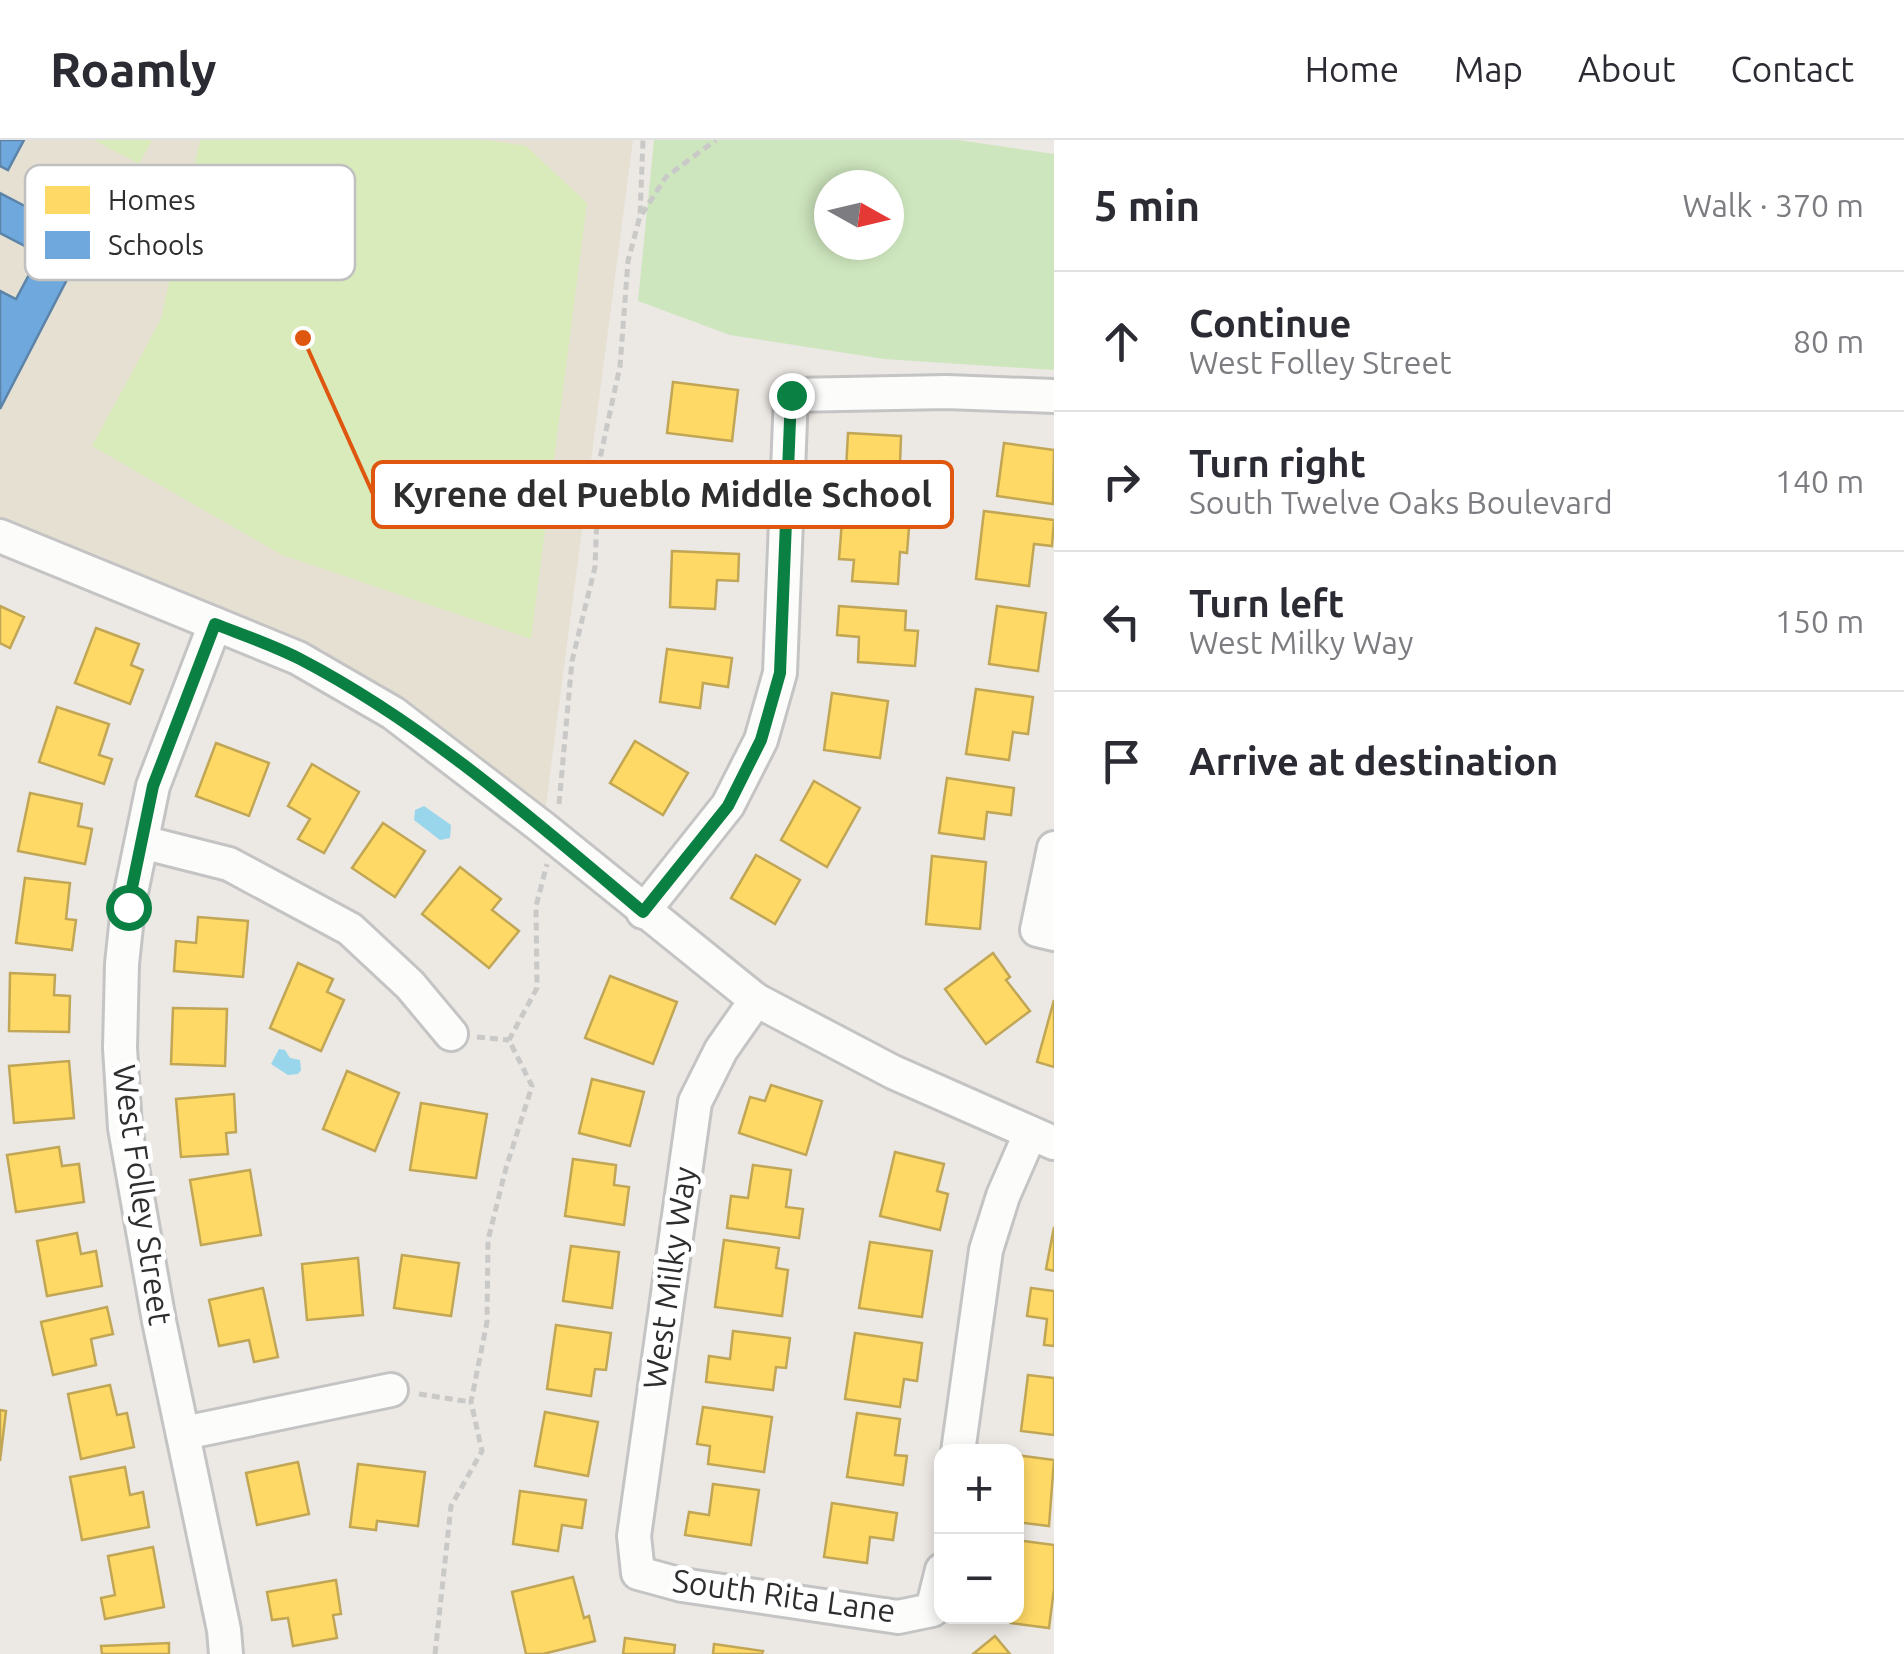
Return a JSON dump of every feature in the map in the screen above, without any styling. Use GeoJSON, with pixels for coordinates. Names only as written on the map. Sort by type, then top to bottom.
{"type":"FeatureCollection","features":[{"type":"Feature","properties":{"kind":"street"},"geometry":{"type":"LineString","coordinates":[[643,912],[728,806],[761,740],[780,673],[791,395],[946,392],[1054,396]]}},
{"type":"Feature","properties":{"kind":"street"},"geometry":{"type":"LineString","coordinates":[[0,536],[298,658],[393,714],[554,837],[756,1000],[893,1072],[1042,1139],[1003,1196],[986,1250],[959,1444]]}},
{"type":"Feature","properties":{"kind":"street","name":"West Folley Street"},"geometry":{"type":"LineString","coordinates":[[215,624],[153,786],[128,907],[120,1048],[124,1128],[226,1654]]}},
{"type":"Feature","properties":{"kind":"street"},"geometry":{"type":"LineString","coordinates":[[142,842],[229,864],[350,929],[410,985],[451,1034]]}},
{"type":"Feature","properties":{"kind":"street"},"geometry":{"type":"LineString","coordinates":[[1054,848],[1038,930],[1054,934]]}},
{"type":"Feature","properties":{"kind":"street","name":"West Milky Way"},"geometry":{"type":"LineString","coordinates":[[638,1573],[634,1536],[695,1102],[721,1050],[756,1000]]}},
{"type":"Feature","properties":{"kind":"street"},"geometry":{"type":"LineString","coordinates":[[184,1433],[391,1390]]}},
{"type":"Feature","properties":{"kind":"street","name":"South Rita Lane"},"geometry":{"type":"LineString","coordinates":[[638,1573],[682,1585],[898,1616],[932,1610],[934,1602]]}},
{"type":"Feature","properties":{"kind":"path"},"geometry":{"type":"LineString","coordinates":[[435,1654],[452,1506],[482,1451],[470,1402],[487,1322],[488,1240],[532,1086],[509,1040],[537,988],[536,906],[554,837],[562,785],[572,662],[595,567],[599,464],[620,366],[628,261],[640,216],[643,140]]}},
{"type":"Feature","properties":{"kind":"path"},"geometry":{"type":"LineString","coordinates":[[640,216],[666,177],[716,140]]}},
{"type":"Feature","properties":{"kind":"path"},"geometry":{"type":"LineString","coordinates":[[391,1390],[470,1402]]}},
{"type":"Feature","properties":{"kind":"shaded area"},"geometry":{"type":"Polygon","coordinates":[[[0,140],[633,140],[543,828],[393,713],[0,536],[0,140]]]}},
{"type":"Feature","properties":{"kind":"green space"},"geometry":{"type":"Polygon","coordinates":[[[94,140],[152,140],[139,164],[94,140]]]}},
{"type":"Feature","properties":{"kind":"green space"},"geometry":{"type":"Polygon","coordinates":[[[200,140],[487,140],[526,146],[587,203],[531,639],[282,555],[92,446],[161,319],[169,280],[355,280],[355,165],[195,165],[200,140]]]}},
{"type":"Feature","properties":{"kind":"green space"},"geometry":{"type":"Polygon","coordinates":[[[654,140],[958,140],[1054,154],[1054,370],[884,359],[730,335],[638,301],[654,140]]]}},
{"type":"Feature","properties":{"kind":"water"},"geometry":{"type":"Polygon","coordinates":[[[424,806],[451,825],[450,838],[440,840],[414,820],[415,810],[424,806]]]}},
{"type":"Feature","properties":{"kind":"water"},"geometry":{"type":"Polygon","coordinates":[[[279,1049],[300,1060],[298,1074],[288,1075],[271,1064],[279,1049]]]}},
{"type":"Feature","properties":{"kind":"building: Homes"},"geometry":{"type":"Polygon","coordinates":[[[673,382],[738,390],[732,441],[667,433],[673,382]]]}},
{"type":"Feature","properties":{"kind":"building: Homes"},"geometry":{"type":"Polygon","coordinates":[[[848,433],[901,436],[900,464],[920,465],[919,491],[881,489],[880,507],[844,506],[848,433]]]}},
{"type":"Feature","properties":{"kind":"building: Homes"},"geometry":{"type":"Polygon","coordinates":[[[1004,443],[1054,450],[1053,504],[997,496],[1004,443]]]}},
{"type":"Feature","properties":{"kind":"building: Homes"},"geometry":{"type":"Polygon","coordinates":[[[984,511],[1054,520],[1052,546],[1034,544],[1029,586],[976,579],[984,511]]]}},
{"type":"Feature","properties":{"kind":"building: Homes"},"geometry":{"type":"Polygon","coordinates":[[[842,521],[909,527],[907,553],[900,552],[898,584],[852,581],[854,560],[839,559],[842,521]]]}},
{"type":"Feature","properties":{"kind":"building: Homes"},"geometry":{"type":"Polygon","coordinates":[[[672,551],[739,554],[738,581],[717,580],[715,609],[670,607],[672,551]]]}},
{"type":"Feature","properties":{"kind":"building: Homes"},"geometry":{"type":"Polygon","coordinates":[[[0,606],[24,617],[10,648],[0,643],[0,606]]]}},
{"type":"Feature","properties":{"kind":"building: Homes"},"geometry":{"type":"Polygon","coordinates":[[[839,606],[906,611],[905,630],[918,631],[915,666],[858,662],[859,637],[837,635],[839,606]]]}},
{"type":"Feature","properties":{"kind":"building: Homes"},"geometry":{"type":"Polygon","coordinates":[[[997,606],[1046,613],[1038,671],[989,664],[997,606]]]}},
{"type":"Feature","properties":{"kind":"building: Homes"},"geometry":{"type":"Polygon","coordinates":[[[96,628],[139,644],[131,665],[143,670],[130,704],[75,683],[96,628]]]}},
{"type":"Feature","properties":{"kind":"building: Homes"},"geometry":{"type":"Polygon","coordinates":[[[667,649],[732,658],[728,687],[703,683],[700,708],[660,702],[667,649]]]}},
{"type":"Feature","properties":{"kind":"building: Homes"},"geometry":{"type":"Polygon","coordinates":[[[976,689],[1033,697],[1028,734],[1013,732],[1009,760],[966,754],[976,689]]]}},
{"type":"Feature","properties":{"kind":"building: Homes"},"geometry":{"type":"Polygon","coordinates":[[[832,693],[888,701],[880,758],[824,750],[832,693]]]}},
{"type":"Feature","properties":{"kind":"building: Homes"},"geometry":{"type":"Polygon","coordinates":[[[57,707],[109,724],[99,755],[112,759],[104,784],[39,762],[57,707]]]}},
{"type":"Feature","properties":{"kind":"building: Homes"},"geometry":{"type":"Polygon","coordinates":[[[635,741],[688,773],[663,815],[610,783],[635,741]]]}},
{"type":"Feature","properties":{"kind":"building: Homes"},"geometry":{"type":"Polygon","coordinates":[[[216,743],[269,763],[249,816],[196,796],[216,743]]]}},
{"type":"Feature","properties":{"kind":"building: Homes"},"geometry":{"type":"Polygon","coordinates":[[[312,764],[359,792],[324,853],[298,839],[310,819],[288,806],[312,764]]]}},
{"type":"Feature","properties":{"kind":"building: Homes"},"geometry":{"type":"Polygon","coordinates":[[[947,778],[1014,788],[1011,815],[987,812],[984,839],[939,833],[947,778]]]}},
{"type":"Feature","properties":{"kind":"building: Homes"},"geometry":{"type":"Polygon","coordinates":[[[814,781],[860,808],[827,867],[781,840],[814,781]]]}},
{"type":"Feature","properties":{"kind":"building: Homes"},"geometry":{"type":"Polygon","coordinates":[[[30,793],[82,804],[78,826],[92,829],[85,864],[18,851],[30,793]]]}},
{"type":"Feature","properties":{"kind":"building: Homes"},"geometry":{"type":"Polygon","coordinates":[[[383,823],[425,851],[395,897],[352,868],[383,823]]]}},
{"type":"Feature","properties":{"kind":"building: Homes"},"geometry":{"type":"Polygon","coordinates":[[[756,855],[800,880],[775,924],[731,898],[756,855]]]}},
{"type":"Feature","properties":{"kind":"building: Homes"},"geometry":{"type":"Polygon","coordinates":[[[932,856],[986,862],[980,929],[926,924],[932,856]]]}},
{"type":"Feature","properties":{"kind":"building: Homes"},"geometry":{"type":"Polygon","coordinates":[[[460,867],[501,899],[492,910],[519,931],[489,968],[422,914],[460,867]]]}},
{"type":"Feature","properties":{"kind":"building: Homes"},"geometry":{"type":"Polygon","coordinates":[[[25,878],[70,883],[66,919],[76,920],[72,950],[16,943],[25,878]]]}},
{"type":"Feature","properties":{"kind":"building: Homes"},"geometry":{"type":"Polygon","coordinates":[[[198,917],[248,921],[243,977],[174,971],[176,941],[196,943],[198,917]]]}},
{"type":"Feature","properties":{"kind":"building: Homes"},"geometry":{"type":"Polygon","coordinates":[[[993,953],[1010,977],[1006,980],[1030,1011],[986,1044],[945,989],[993,953]]]}},
{"type":"Feature","properties":{"kind":"building: Homes"},"geometry":{"type":"Polygon","coordinates":[[[298,963],[333,979],[327,992],[344,1000],[321,1051],[270,1028],[298,963]]]}},
{"type":"Feature","properties":{"kind":"building: Homes"},"geometry":{"type":"Polygon","coordinates":[[[10,973],[55,975],[54,995],[70,996],[69,1032],[9,1031],[10,973]]]}},
{"type":"Feature","properties":{"kind":"building: Homes"},"geometry":{"type":"Polygon","coordinates":[[[610,976],[677,1002],[653,1064],[585,1038],[610,976]]]}},
{"type":"Feature","properties":{"kind":"building: Homes"},"geometry":{"type":"Polygon","coordinates":[[[1054,1000],[1054,1067],[1037,1062],[1054,1000]]]}},
{"type":"Feature","properties":{"kind":"building: Homes"},"geometry":{"type":"Polygon","coordinates":[[[173,1008],[227,1009],[225,1066],[171,1064],[173,1008]]]}},
{"type":"Feature","properties":{"kind":"building: Homes"},"geometry":{"type":"Polygon","coordinates":[[[69,1061],[74,1118],[14,1123],[9,1066],[69,1061]]]}},
{"type":"Feature","properties":{"kind":"building: Homes"},"geometry":{"type":"Polygon","coordinates":[[[347,1071],[399,1093],[375,1151],[323,1129],[347,1071]]]}},
{"type":"Feature","properties":{"kind":"building: Homes"},"geometry":{"type":"Polygon","coordinates":[[[592,1079],[644,1092],[630,1146],[579,1133],[592,1079]]]}},
{"type":"Feature","properties":{"kind":"building: Homes"},"geometry":{"type":"Polygon","coordinates":[[[771,1085],[822,1101],[806,1155],[739,1133],[750,1097],[765,1101],[771,1085]]]}},
{"type":"Feature","properties":{"kind":"building: Homes"},"geometry":{"type":"Polygon","coordinates":[[[234,1094],[236,1132],[226,1133],[228,1154],[181,1157],[176,1099],[234,1094]]]}},
{"type":"Feature","properties":{"kind":"building: Homes"},"geometry":{"type":"Polygon","coordinates":[[[421,1103],[487,1114],[476,1178],[410,1170],[421,1103]]]}},
{"type":"Feature","properties":{"kind":"building: Homes"},"geometry":{"type":"Polygon","coordinates":[[[59,1147],[62,1166],[79,1164],[84,1202],[16,1212],[7,1155],[59,1147]]]}},
{"type":"Feature","properties":{"kind":"building: Homes"},"geometry":{"type":"Polygon","coordinates":[[[895,1152],[944,1164],[937,1191],[948,1194],[940,1230],[880,1216],[895,1152]]]}},
{"type":"Feature","properties":{"kind":"building: Homes"},"geometry":{"type":"Polygon","coordinates":[[[573,1159],[616,1165],[614,1185],[629,1187],[624,1225],[565,1216],[573,1159]]]}},
{"type":"Feature","properties":{"kind":"building: Homes"},"geometry":{"type":"Polygon","coordinates":[[[753,1165],[791,1170],[786,1207],[803,1209],[799,1238],[727,1228],[731,1196],[748,1198],[753,1165]]]}},
{"type":"Feature","properties":{"kind":"building: Homes"},"geometry":{"type":"Polygon","coordinates":[[[250,1170],[261,1235],[201,1245],[190,1180],[250,1170]]]}},
{"type":"Feature","properties":{"kind":"building: Homes"},"geometry":{"type":"Polygon","coordinates":[[[1054,1227],[1054,1271],[1046,1269],[1054,1227]]]}},
{"type":"Feature","properties":{"kind":"building: Homes"},"geometry":{"type":"Polygon","coordinates":[[[77,1233],[81,1254],[96,1251],[102,1286],[47,1296],[37,1241],[77,1233]]]}},
{"type":"Feature","properties":{"kind":"building: Homes"},"geometry":{"type":"Polygon","coordinates":[[[724,1240],[779,1248],[776,1268],[788,1270],[782,1316],[715,1307],[724,1240]]]}},
{"type":"Feature","properties":{"kind":"building: Homes"},"geometry":{"type":"Polygon","coordinates":[[[870,1242],[932,1251],[922,1317],[859,1308],[870,1242]]]}},
{"type":"Feature","properties":{"kind":"building: Homes"},"geometry":{"type":"Polygon","coordinates":[[[571,1246],[619,1252],[612,1308],[563,1301],[571,1246]]]}},
{"type":"Feature","properties":{"kind":"building: Homes"},"geometry":{"type":"Polygon","coordinates":[[[402,1255],[459,1263],[451,1316],[394,1308],[402,1255]]]}},
{"type":"Feature","properties":{"kind":"building: Homes"},"geometry":{"type":"Polygon","coordinates":[[[358,1258],[363,1315],[307,1320],[302,1264],[358,1258]]]}},
{"type":"Feature","properties":{"kind":"building: Homes"},"geometry":{"type":"Polygon","coordinates":[[[263,1288],[278,1357],[254,1362],[249,1340],[219,1346],[209,1300],[263,1288]]]}},
{"type":"Feature","properties":{"kind":"building: Homes"},"geometry":{"type":"Polygon","coordinates":[[[1031,1288],[1054,1291],[1054,1346],[1044,1345],[1047,1319],[1027,1316],[1031,1288]]]}},
{"type":"Feature","properties":{"kind":"building: Homes"},"geometry":{"type":"Polygon","coordinates":[[[107,1307],[113,1334],[91,1339],[96,1365],[53,1375],[41,1322],[107,1307]]]}},
{"type":"Feature","properties":{"kind":"building: Homes"},"geometry":{"type":"Polygon","coordinates":[[[556,1325],[611,1333],[606,1370],[595,1369],[591,1396],[547,1389],[556,1325]]]}},
{"type":"Feature","properties":{"kind":"building: Homes"},"geometry":{"type":"Polygon","coordinates":[[[733,1331],[790,1338],[786,1368],[776,1367],[773,1390],[706,1382],[709,1356],[730,1359],[733,1331]]]}},
{"type":"Feature","properties":{"kind":"building: Homes"},"geometry":{"type":"Polygon","coordinates":[[[855,1333],[922,1343],[917,1381],[904,1379],[900,1407],[845,1399],[855,1333]]]}},
{"type":"Feature","properties":{"kind":"building: Homes"},"geometry":{"type":"Polygon","coordinates":[[[1028,1375],[1054,1378],[1054,1435],[1021,1431],[1028,1375]]]}},
{"type":"Feature","properties":{"kind":"building: Homes"},"geometry":{"type":"Polygon","coordinates":[[[110,1385],[117,1415],[127,1413],[134,1447],[81,1459],[68,1394],[110,1385]]]}},
{"type":"Feature","properties":{"kind":"building: Homes"},"geometry":{"type":"Polygon","coordinates":[[[703,1407],[772,1417],[764,1472],[708,1464],[710,1446],[697,1444],[703,1407]]]}},
{"type":"Feature","properties":{"kind":"building: Homes"},"geometry":{"type":"Polygon","coordinates":[[[0,1410],[6,1411],[0,1461],[0,1410]]]}},
{"type":"Feature","properties":{"kind":"building: Homes"},"geometry":{"type":"Polygon","coordinates":[[[545,1412],[598,1422],[588,1476],[535,1466],[545,1412]]]}},
{"type":"Feature","properties":{"kind":"building: Homes"},"geometry":{"type":"Polygon","coordinates":[[[857,1413],[900,1419],[895,1455],[907,1456],[903,1485],[847,1477],[857,1413]]]}},
{"type":"Feature","properties":{"kind":"building: Homes"},"geometry":{"type":"Polygon","coordinates":[[[1024,1456],[1054,1460],[1049,1526],[1024,1523],[1024,1456]]]}},
{"type":"Feature","properties":{"kind":"building: Homes"},"geometry":{"type":"Polygon","coordinates":[[[298,1462],[309,1514],[257,1525],[246,1473],[298,1462]]]}},
{"type":"Feature","properties":{"kind":"building: Homes"},"geometry":{"type":"Polygon","coordinates":[[[358,1464],[425,1472],[418,1526],[377,1521],[376,1530],[350,1527],[358,1464]]]}},
{"type":"Feature","properties":{"kind":"building: Homes"},"geometry":{"type":"Polygon","coordinates":[[[125,1467],[130,1495],[143,1492],[149,1527],[82,1540],[70,1477],[125,1467]]]}},
{"type":"Feature","properties":{"kind":"building: Homes"},"geometry":{"type":"Polygon","coordinates":[[[713,1484],[759,1490],[751,1545],[685,1535],[689,1512],[709,1515],[713,1484]]]}},
{"type":"Feature","properties":{"kind":"building: Homes"},"geometry":{"type":"Polygon","coordinates":[[[520,1491],[586,1500],[582,1528],[562,1525],[558,1551],[513,1544],[520,1491]]]}},
{"type":"Feature","properties":{"kind":"building: Homes"},"geometry":{"type":"Polygon","coordinates":[[[832,1503],[897,1513],[893,1540],[870,1537],[867,1563],[824,1557],[832,1503]]]}},
{"type":"Feature","properties":{"kind":"building: Homes"},"geometry":{"type":"Polygon","coordinates":[[[1024,1541],[1054,1545],[1049,1628],[1018,1624],[1024,1624],[1024,1541]]]}},
{"type":"Feature","properties":{"kind":"building: Homes"},"geometry":{"type":"Polygon","coordinates":[[[153,1547],[164,1607],[105,1619],[101,1598],[115,1595],[108,1556],[153,1547]]]}},
{"type":"Feature","properties":{"kind":"building: Homes"},"geometry":{"type":"Polygon","coordinates":[[[573,1577],[595,1641],[543,1654],[526,1654],[512,1592],[573,1577]]]}},
{"type":"Feature","properties":{"kind":"building: Homes"},"geometry":{"type":"Polygon","coordinates":[[[336,1580],[341,1614],[333,1615],[337,1638],[293,1646],[288,1618],[272,1620],[267,1592],[336,1580]]]}},
{"type":"Feature","properties":{"kind":"building: Homes"},"geometry":{"type":"Polygon","coordinates":[[[995,1636],[1010,1654],[973,1654],[995,1636]]]}},
{"type":"Feature","properties":{"kind":"building: Homes"},"geometry":{"type":"Polygon","coordinates":[[[625,1638],[675,1645],[674,1654],[623,1654],[625,1638]]]}},
{"type":"Feature","properties":{"kind":"building: Homes"},"geometry":{"type":"Polygon","coordinates":[[[169,1643],[169,1654],[102,1654],[101,1646],[169,1643]]]}},
{"type":"Feature","properties":{"kind":"building: Homes"},"geometry":{"type":"Polygon","coordinates":[[[714,1644],[763,1651],[713,1654],[714,1644]]]}},
{"type":"Feature","properties":{"kind":"building: Schools"},"geometry":{"type":"Polygon","coordinates":[[[0,140],[24,140],[8,170],[0,166],[0,140]]]}},
{"type":"Feature","properties":{"kind":"building: Schools"},"geometry":{"type":"Polygon","coordinates":[[[0,193],[25,206],[25,246],[0,233],[0,193]]]}},
{"type":"Feature","properties":{"kind":"building: Schools"},"geometry":{"type":"Polygon","coordinates":[[[26,280],[67,280],[0,409],[0,291],[16,299],[26,280]]]}},
{"type":"Feature","properties":{"kind":"place","name":"Kyrene del Pueblo Middle School"},"geometry":{"type":"Point","coordinates":[303,338]}},
{"type":"Feature","properties":{"kind":"route"},"geometry":{"type":"LineString","coordinates":[[128,907],[153,786],[215,624],[298,658],[393,714],[543,828],[643,912],[728,806],[761,740],[780,673],[791,395]]}}]}
